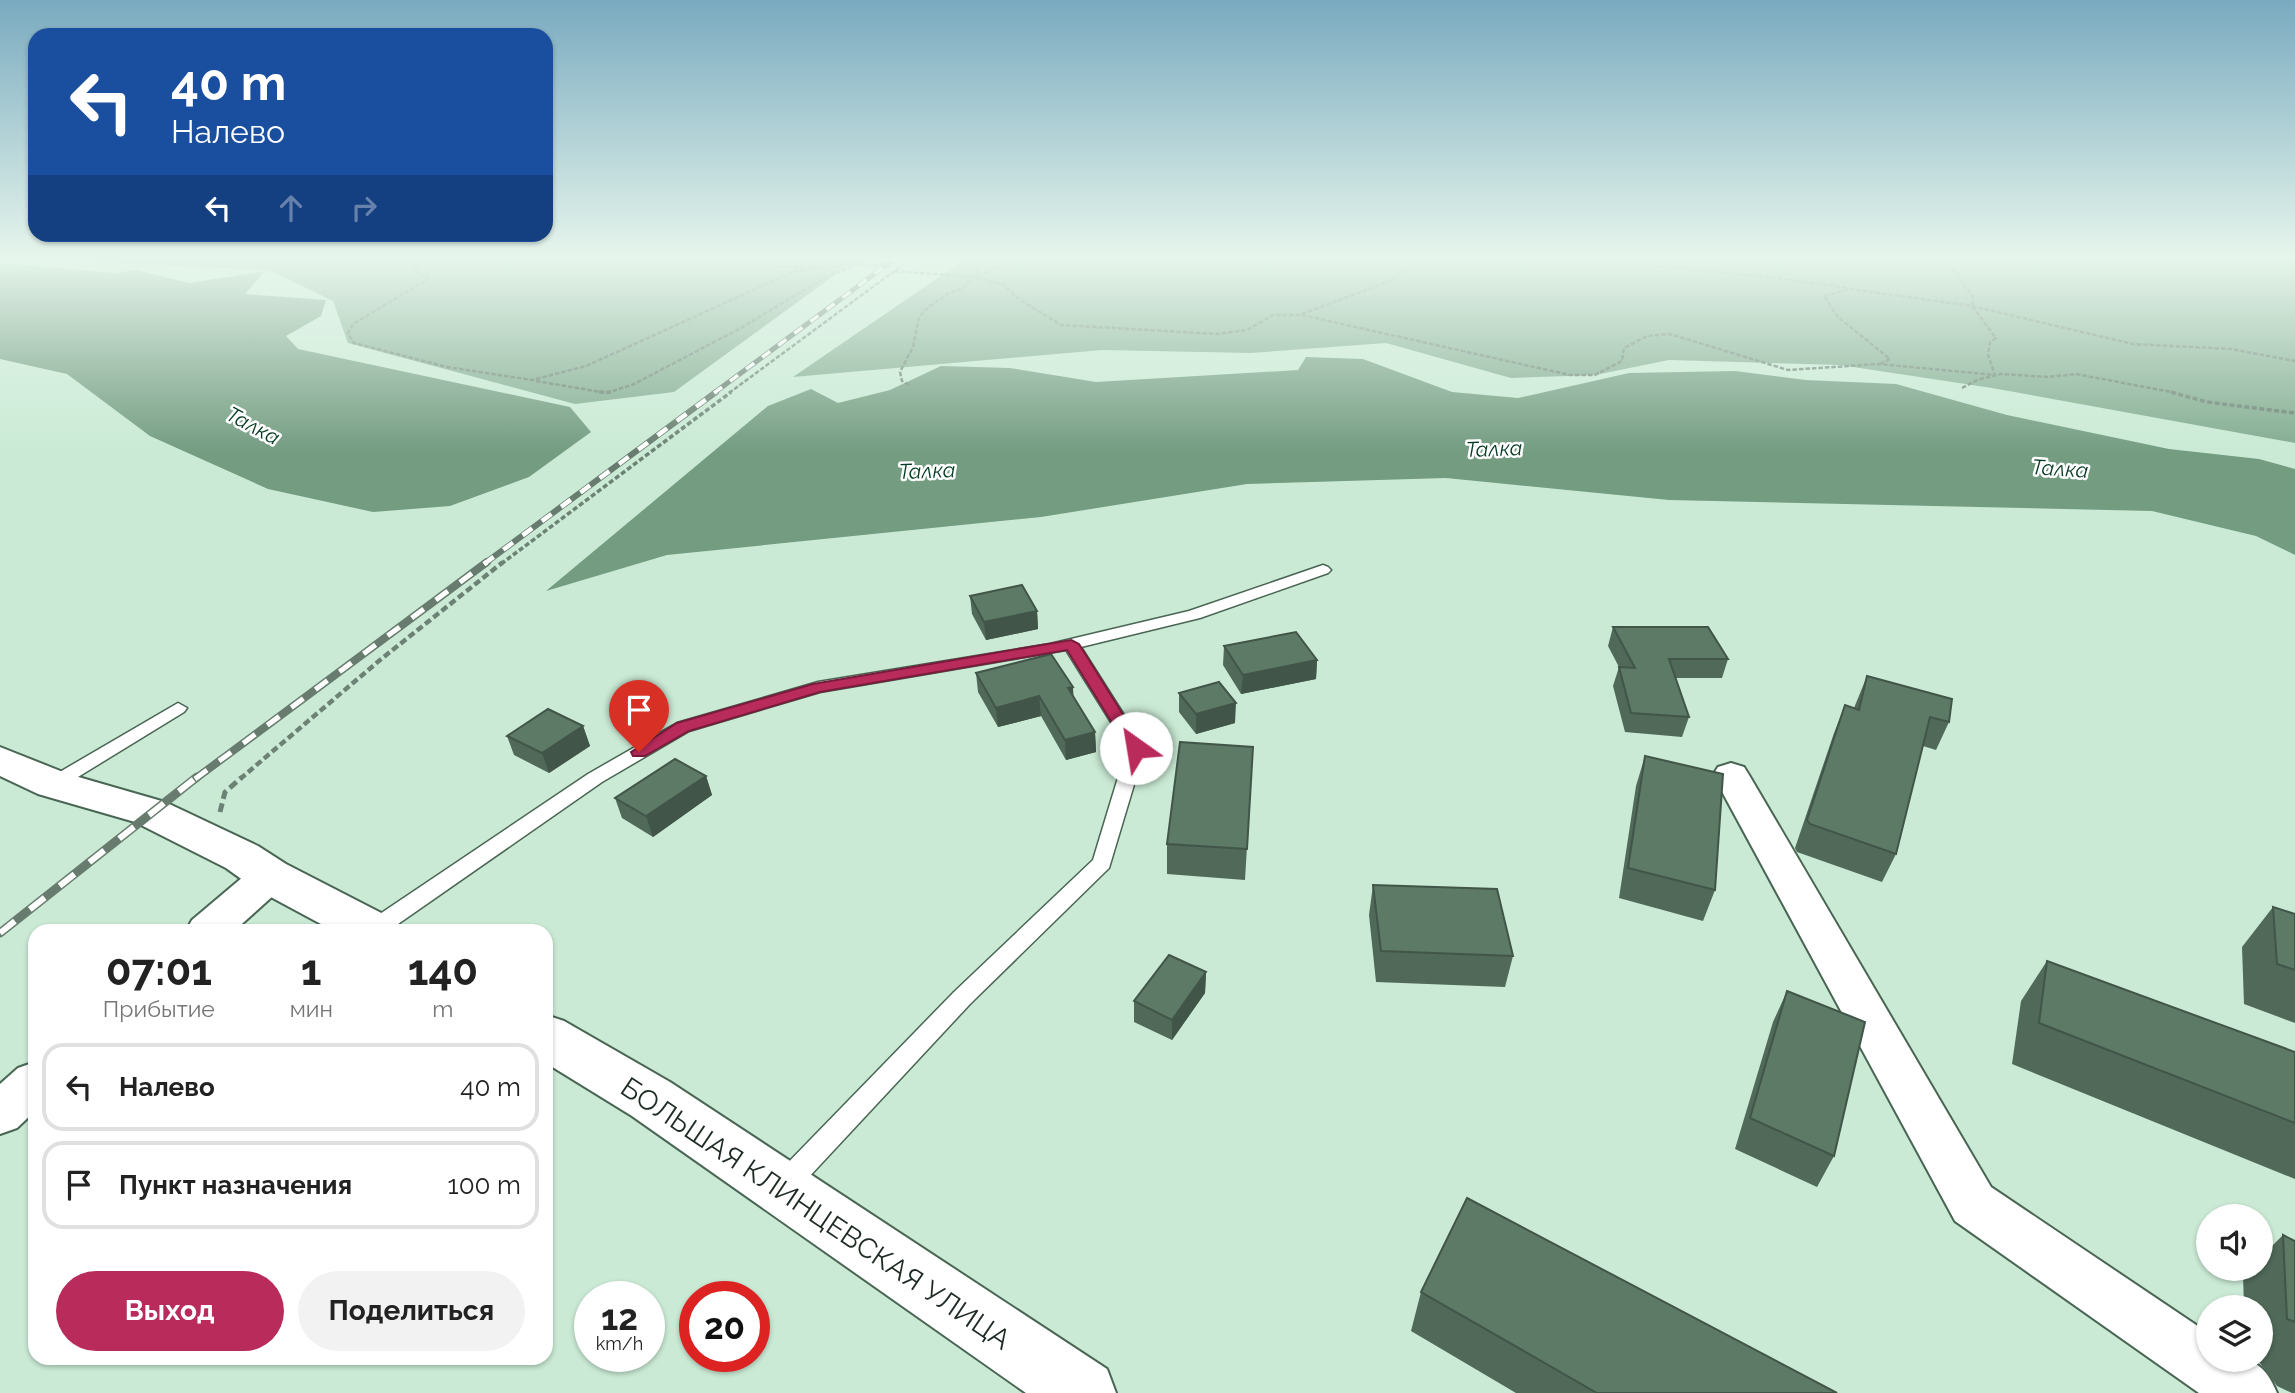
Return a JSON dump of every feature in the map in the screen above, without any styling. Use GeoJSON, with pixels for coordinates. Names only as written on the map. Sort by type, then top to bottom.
{"type":"FeatureCollection","features":[{"type":"Feature","properties":{"kind":"street"},"geometry":{"type":"LineString","coordinates":[[0,760],[53,784],[150,812],[242,858],[270,876],[361,924]]}},
{"type":"Feature","properties":{"kind":"street"},"geometry":{"type":"LineString","coordinates":[[1731,775],[1973,1204],[2248,1393]]}},
{"type":"Feature","properties":{"kind":"street"},"geometry":{"type":"LineString","coordinates":[[215,924],[270,876]]}},
{"type":"Feature","properties":{"kind":"street","name":"БОЛЬШАЯ КЛИНЦЕВСКАЯ УЛИЦА"},"geometry":{"type":"LineString","coordinates":[[553,1040],[650,1099],[1083,1393]]}},
{"type":"Feature","properties":{"kind":"street"},"geometry":{"type":"LineString","coordinates":[[0,1113],[28,1088]]}},
{"type":"Feature","properties":{"kind":"lane"},"geometry":{"type":"LineString","coordinates":[[384,924],[595,778],[683,727],[818,687],[1071,644],[1194,615],[1323,570]]}},
{"type":"Feature","properties":{"kind":"lane"},"geometry":{"type":"LineString","coordinates":[[781,1188],[962,998],[1102,863],[1136,748],[1071,644]]}},
{"type":"Feature","properties":{"kind":"lane"},"geometry":{"type":"LineString","coordinates":[[53,784],[178,708]]}},
{"type":"Feature","properties":{"kind":"path"},"geometry":{"type":"LineString","coordinates":[[355,323],[348,333],[354,343],[447,367],[607,393],[634,384],[749,323]]}},
{"type":"Feature","properties":{"kind":"path"},"geometry":{"type":"LineString","coordinates":[[532,380],[586,366],[679,323]]}},
{"type":"Feature","properties":{"kind":"path"},"geometry":{"type":"LineString","coordinates":[[224,817],[219,810],[225,792],[380,660],[527,543],[819,323]]}},
{"type":"Feature","properties":{"kind":"path"},"geometry":{"type":"LineString","coordinates":[[909,386],[902,381],[900,372],[913,347],[918,323]]}},
{"type":"Feature","properties":{"kind":"path"},"geometry":{"type":"LineString","coordinates":[[1059,323],[1217,334],[1247,330],[1259,323]]}},
{"type":"Feature","properties":{"kind":"path"},"geometry":{"type":"LineString","coordinates":[[1338,323],[1579,376],[1595,375],[1622,361],[1624,348],[1647,336],[1670,334],[1788,370],[1879,364],[1995,376],[2076,374],[2161,389],[2207,402],[2295,413]]}},
{"type":"Feature","properties":{"kind":"path"},"geometry":{"type":"LineString","coordinates":[[1845,323],[1890,359],[1879,364]]}},
{"type":"Feature","properties":{"kind":"path"},"geometry":{"type":"LineString","coordinates":[[1985,323],[1996,338],[1990,342],[1988,355],[1995,376]]}},
{"type":"Feature","properties":{"kind":"path"},"geometry":{"type":"LineString","coordinates":[[2044,323],[2133,344],[2231,349],[2295,361]]}},
{"type":"Feature","properties":{"kind":"path"},"geometry":{"type":"LineString","coordinates":[[1962,388],[1995,376]]}},
{"type":"Feature","properties":{"kind":"shaded area"},"geometry":{"type":"Polygon","coordinates":[[[341,323],[769,323],[674,392],[575,404],[348,343],[341,323]]]}},
{"type":"Feature","properties":{"kind":"shaded area"},"geometry":{"type":"Polygon","coordinates":[[[872,323],[2295,323],[2295,443],[1992,388],[1840,365],[1669,360],[1595,375],[1511,378],[1386,343],[1251,353],[1102,350],[793,377],[872,323]]]}},
{"type":"Feature","properties":{"kind":"water","name":"Талка"},"geometry":{"type":"Polygon","coordinates":[[[0,323],[309,323],[286,336],[298,349],[570,407],[591,432],[529,477],[450,506],[373,512],[268,489],[150,436],[67,374],[0,359],[0,323]]]}},
{"type":"Feature","properties":{"kind":"water","name":"Талка"},"geometry":{"type":"Polygon","coordinates":[[[1306,357],[1363,359],[1452,392],[1518,398],[1629,373],[1735,371],[1806,380],[1896,384],[2007,415],[2169,449],[2259,459],[2295,469],[2295,555],[2256,536],[2152,511],[1669,500],[1446,478],[1247,484],[1041,517],[667,555],[546,591],[768,406],[811,389],[838,403],[890,390],[941,366],[1010,368],[1096,382],[1298,370],[1306,357]]]}},
{"type":"Feature","properties":{"kind":"building"},"geometry":{"type":"Polygon","coordinates":[[[1022,585],[1037,611],[984,622],[970,596],[1022,585]]]}},
{"type":"Feature","properties":{"kind":"building"},"geometry":{"type":"Polygon","coordinates":[[[1613,627],[1708,627],[1728,659],[1669,659],[1689,717],[1631,713],[1619,667],[1635,668],[1613,627]]]}},
{"type":"Feature","properties":{"kind":"building"},"geometry":{"type":"Polygon","coordinates":[[[1296,632],[1317,660],[1243,675],[1224,646],[1296,632]]]}},
{"type":"Feature","properties":{"kind":"building"},"geometry":{"type":"Polygon","coordinates":[[[1051,654],[1073,687],[1068,688],[1095,732],[1065,740],[1039,696],[996,708],[976,673],[1051,654]]]}},
{"type":"Feature","properties":{"kind":"building"},"geometry":{"type":"Polygon","coordinates":[[[1867,676],[1952,699],[1949,722],[1930,717],[1896,854],[1810,824],[1807,820],[1845,705],[1859,710],[1867,676]]]}},
{"type":"Feature","properties":{"kind":"building"},"geometry":{"type":"Polygon","coordinates":[[[1219,682],[1236,703],[1196,714],[1179,693],[1219,682]]]}},
{"type":"Feature","properties":{"kind":"building"},"geometry":{"type":"Polygon","coordinates":[[[548,709],[583,726],[542,753],[507,736],[548,709]]]}},
{"type":"Feature","properties":{"kind":"building"},"geometry":{"type":"Polygon","coordinates":[[[1180,742],[1253,747],[1247,849],[1167,844],[1180,742]]]}},
{"type":"Feature","properties":{"kind":"building"},"geometry":{"type":"Polygon","coordinates":[[[1645,756],[1723,774],[1715,890],[1628,868],[1645,756]]]}},
{"type":"Feature","properties":{"kind":"building"},"geometry":{"type":"Polygon","coordinates":[[[675,759],[706,776],[646,816],[615,798],[675,759]]]}},
{"type":"Feature","properties":{"kind":"building"},"geometry":{"type":"Polygon","coordinates":[[[1373,885],[1497,889],[1513,956],[1381,951],[1373,885]]]}},
{"type":"Feature","properties":{"kind":"building"},"geometry":{"type":"Polygon","coordinates":[[[2273,907],[2295,914],[2295,970],[2277,964],[2273,907]]]}},
{"type":"Feature","properties":{"kind":"building"},"geometry":{"type":"Polygon","coordinates":[[[1169,955],[1206,972],[1172,1020],[1134,1001],[1169,955]]]}},
{"type":"Feature","properties":{"kind":"building"},"geometry":{"type":"Polygon","coordinates":[[[2047,961],[2295,1052],[2295,1123],[2039,1023],[2047,961]]]}},
{"type":"Feature","properties":{"kind":"building"},"geometry":{"type":"Polygon","coordinates":[[[1787,991],[1865,1022],[1834,1156],[1750,1118],[1787,991]]]}},
{"type":"Feature","properties":{"kind":"building"},"geometry":{"type":"Polygon","coordinates":[[[1467,1198],[1837,1393],[1597,1393],[1421,1292],[1467,1198]]]}},
{"type":"Feature","properties":{"kind":"building"},"geometry":{"type":"Polygon","coordinates":[[[2283,1235],[2295,1241],[2295,1322],[2287,1319],[2283,1235]]]}},
{"type":"Feature","properties":{"kind":"railway"},"geometry":{"type":"LineString","coordinates":[[714,393],[808,323]]}},
{"type":"Feature","properties":{"kind":"railway"},"geometry":{"type":"LineString","coordinates":[[484,564],[716,392]]}},
{"type":"Feature","properties":{"kind":"railway"},"geometry":{"type":"LineString","coordinates":[[195,779],[487,562]]}},
{"type":"Feature","properties":{"kind":"railway"},"geometry":{"type":"LineString","coordinates":[[0,933],[197,777]]}},
{"type":"Feature","properties":{"kind":"route"},"geometry":{"type":"LineString","coordinates":[[639,752],[683,727],[818,687],[1071,644],[1136,748]]}}]}
